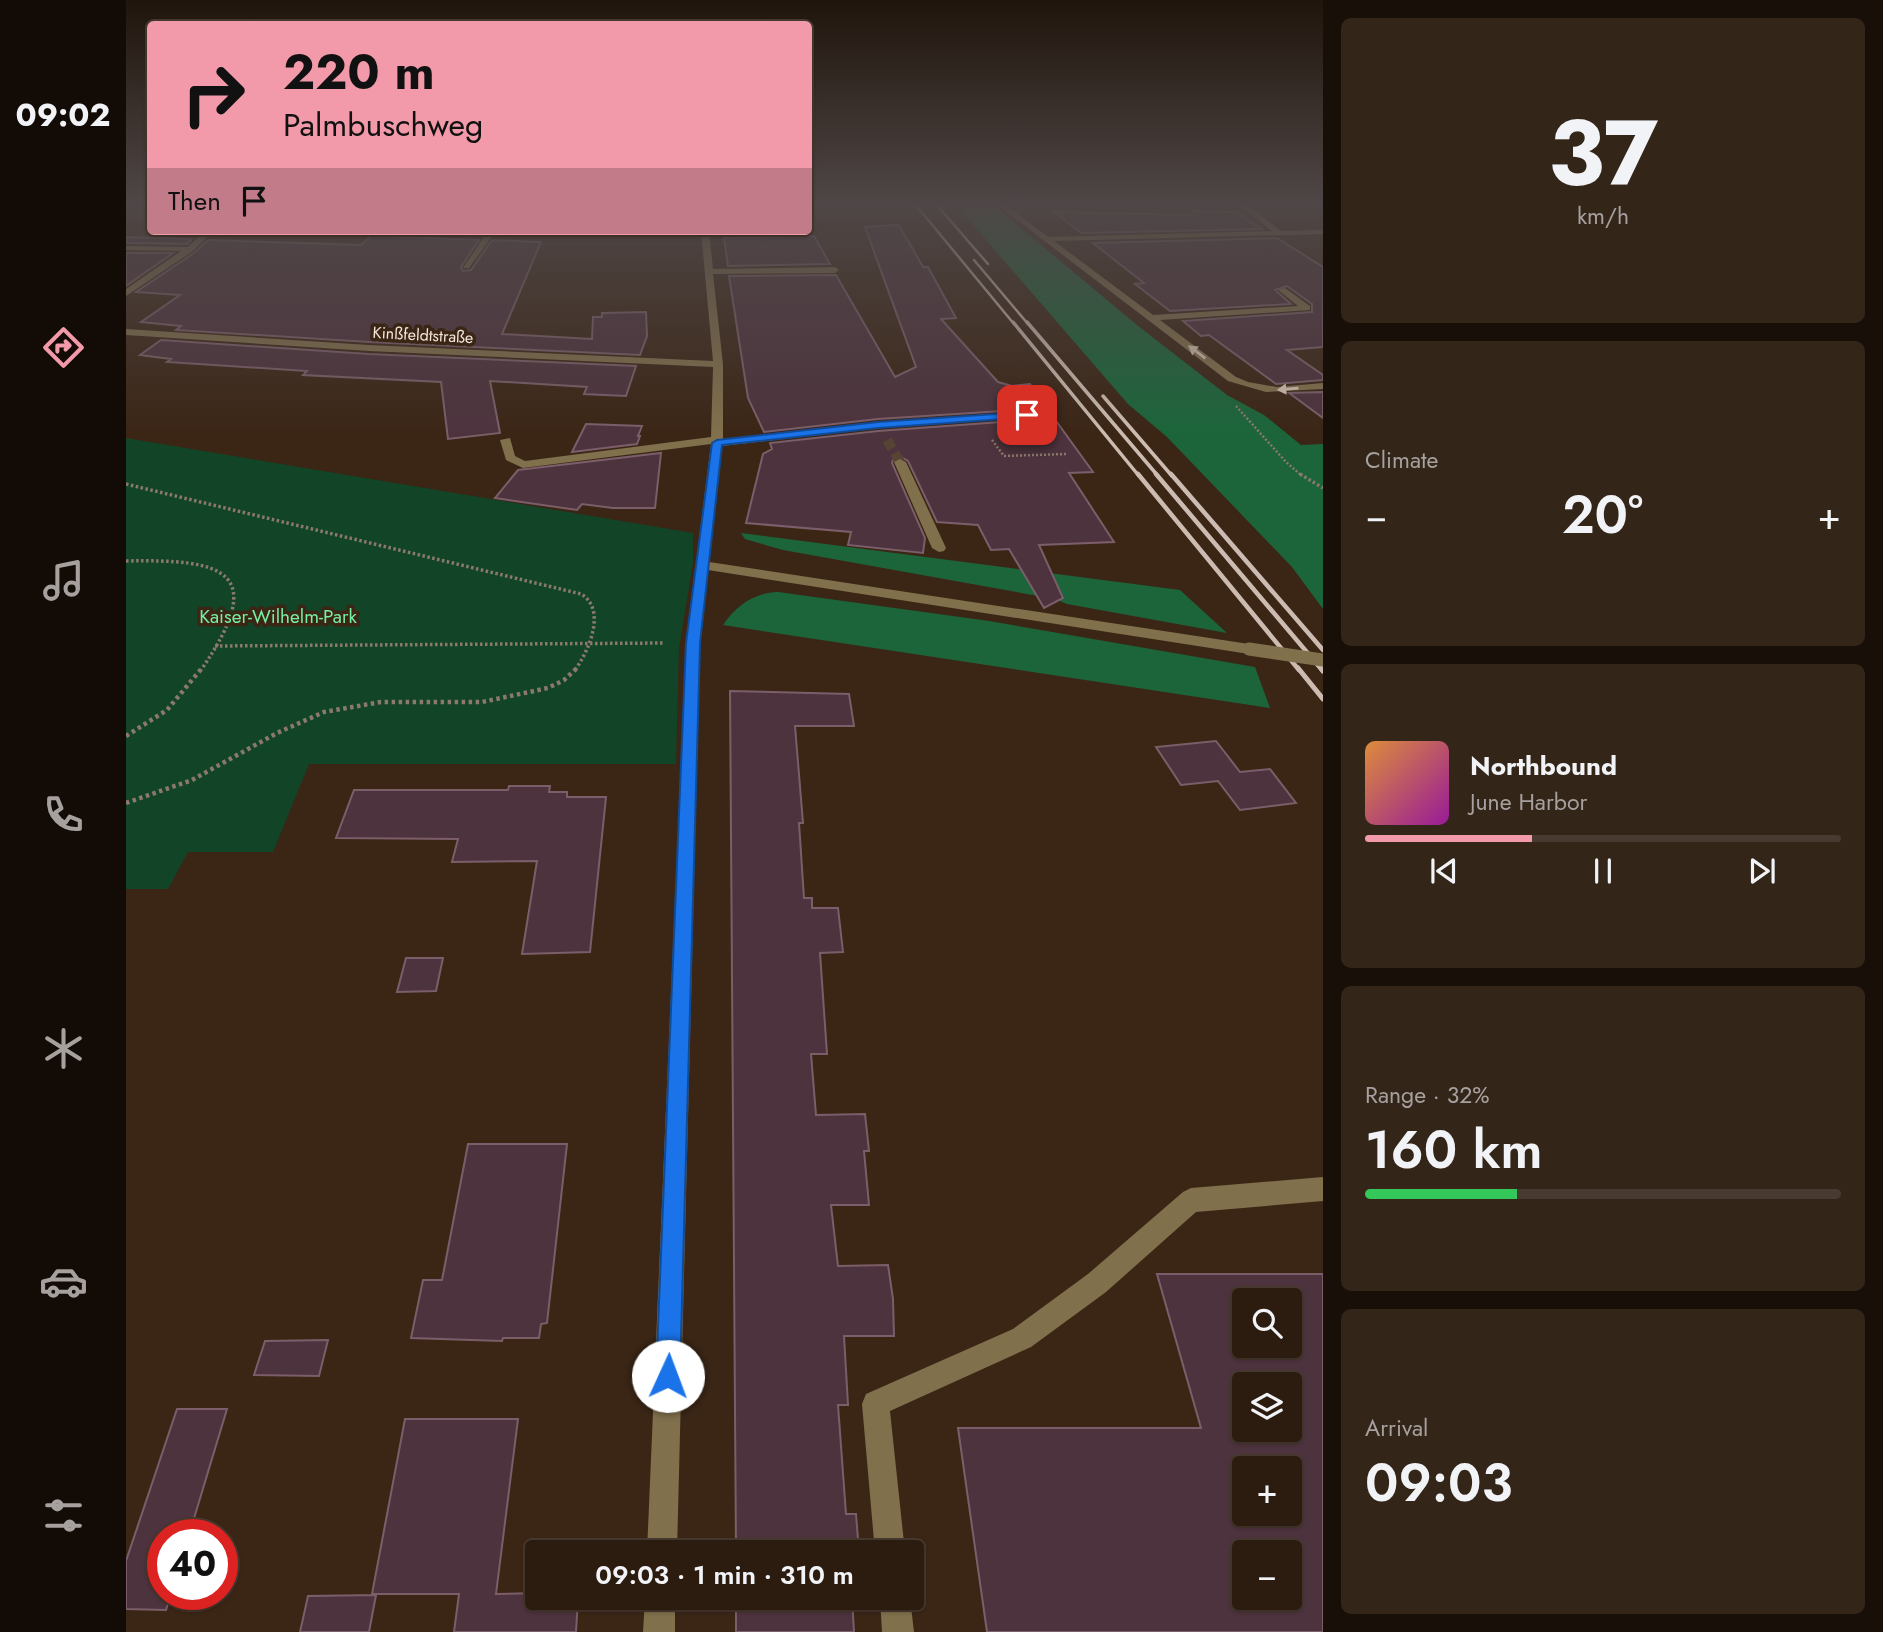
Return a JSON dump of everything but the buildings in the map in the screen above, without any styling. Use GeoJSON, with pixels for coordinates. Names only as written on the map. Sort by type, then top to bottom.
{"type":"FeatureCollection","features":[{"type":"Feature","properties":{"kind":"street"},"geometry":{"type":"LineString","coordinates":[[126,293],[145,280]]}},
{"type":"Feature","properties":{"kind":"street"},"geometry":{"type":"LineString","coordinates":[[662,1540],[693,643],[717,442],[718,364],[710,280]]}},
{"type":"Feature","properties":{"kind":"street"},"geometry":{"type":"LineString","coordinates":[[1102,280],[1232,379],[1254,389],[1278,391],[1323,386]]}},
{"type":"Feature","properties":{"kind":"street"},"geometry":{"type":"LineString","coordinates":[[1151,318],[1307,308],[1282,290]]}},
{"type":"Feature","properties":{"kind":"street","name":"Kinßfeldtstraße"},"geometry":{"type":"LineString","coordinates":[[126,332],[369,348],[718,364]]}},
{"type":"Feature","properties":{"kind":"street"},"geometry":{"type":"LineString","coordinates":[[506,440],[510,458],[523,465],[649,447],[878,425],[1052,413]]}},
{"type":"Feature","properties":{"kind":"street"},"geometry":{"type":"LineString","coordinates":[[878,425],[887,440]]}},
{"type":"Feature","properties":{"kind":"street"},"geometry":{"type":"LineString","coordinates":[[900,462],[939,548]]}},
{"type":"Feature","properties":{"kind":"street"},"geometry":{"type":"LineString","coordinates":[[704,565],[1323,660]]}},
{"type":"Feature","properties":{"kind":"street"},"geometry":{"type":"LineString","coordinates":[[889,1540],[876,1404],[1022,1338],[1097,1283],[1191,1199],[1323,1189]]}},
{"type":"Feature","properties":{"kind":"street"},"geometry":{"type":"LineString","coordinates":[[659,1632],[660,1610]]}},
{"type":"Feature","properties":{"kind":"street"},"geometry":{"type":"LineString","coordinates":[[896,1610],[898,1632]]}},
{"type":"Feature","properties":{"kind":"path"},"geometry":{"type":"LineString","coordinates":[[1234,403],[1281,458],[1309,481],[1323,488]]}},
{"type":"Feature","properties":{"kind":"path"},"geometry":{"type":"LineString","coordinates":[[995,443],[1004,456],[1067,454]]}},
{"type":"Feature","properties":{"kind":"path"},"geometry":{"type":"LineString","coordinates":[[126,484],[577,592],[589,597],[594,606],[590,644],[578,666],[565,680],[540,690],[480,703],[371,703],[323,712],[201,776],[167,791],[126,803]]}},
{"type":"Feature","properties":{"kind":"path"},"geometry":{"type":"LineString","coordinates":[[126,561],[195,562],[209,566],[228,577],[234,586],[234,607],[215,646],[181,696],[166,712],[126,736]]}},
{"type":"Feature","properties":{"kind":"path"},"geometry":{"type":"LineString","coordinates":[[215,646],[693,643]]}},
{"type":"Feature","properties":{"kind":"green space"},"geometry":{"type":"Polygon","coordinates":[[[1021,280],[1083,280],[1227,395],[1264,415],[1301,445],[1323,444],[1323,609],[1292,567],[1167,437],[1128,404],[1021,280]]]}},
{"type":"Feature","properties":{"kind":"green space","name":"Kaiser-Wilhelm-Park"},"geometry":{"type":"Polygon","coordinates":[[[126,438],[693,533],[693,563],[679,648],[676,764],[309,764],[273,852],[188,852],[168,889],[126,889],[126,438]]]}},
{"type":"Feature","properties":{"kind":"green space"},"geometry":{"type":"Polygon","coordinates":[[[741,533],[1180,590],[1227,633],[783,550],[745,539],[741,533]]]}},
{"type":"Feature","properties":{"kind":"green space"},"geometry":{"type":"Polygon","coordinates":[[[778,592],[989,621],[1255,667],[1270,708],[723,625],[746,601],[778,592]]]}},
{"type":"Feature","properties":{"kind":"tunnel"},"geometry":{"type":"LineString","coordinates":[[887,440],[900,462]]}},
{"type":"Feature","properties":{"kind":"railway"},"geometry":{"type":"LineString","coordinates":[[978,280],[1014,324]]}},
{"type":"Feature","properties":{"kind":"railway"},"geometry":{"type":"LineString","coordinates":[[991,280],[1028,324]]}},
{"type":"Feature","properties":{"kind":"railway"},"geometry":{"type":"LineString","coordinates":[[1013,322],[1139,476]]}},
{"type":"Feature","properties":{"kind":"railway"},"geometry":{"type":"LineString","coordinates":[[1027,322],[1158,476]]}},
{"type":"Feature","properties":{"kind":"railway"},"geometry":{"type":"LineString","coordinates":[[1103,396],[1172,476]]}},
{"type":"Feature","properties":{"kind":"railway"},"geometry":{"type":"LineString","coordinates":[[1138,474],[1299,670]]}},
{"type":"Feature","properties":{"kind":"railway"},"geometry":{"type":"LineString","coordinates":[[1156,474],[1322,670]]}},
{"type":"Feature","properties":{"kind":"railway"},"geometry":{"type":"LineString","coordinates":[[1171,474],[1323,650]]}},
{"type":"Feature","properties":{"kind":"railway"},"geometry":{"type":"LineString","coordinates":[[1298,668],[1323,699]]}},
{"type":"Feature","properties":{"kind":"route"},"geometry":{"type":"LineString","coordinates":[[668,1376],[693,643],[710,522],[717,443],[878,425],[1027,415]]}}]}
